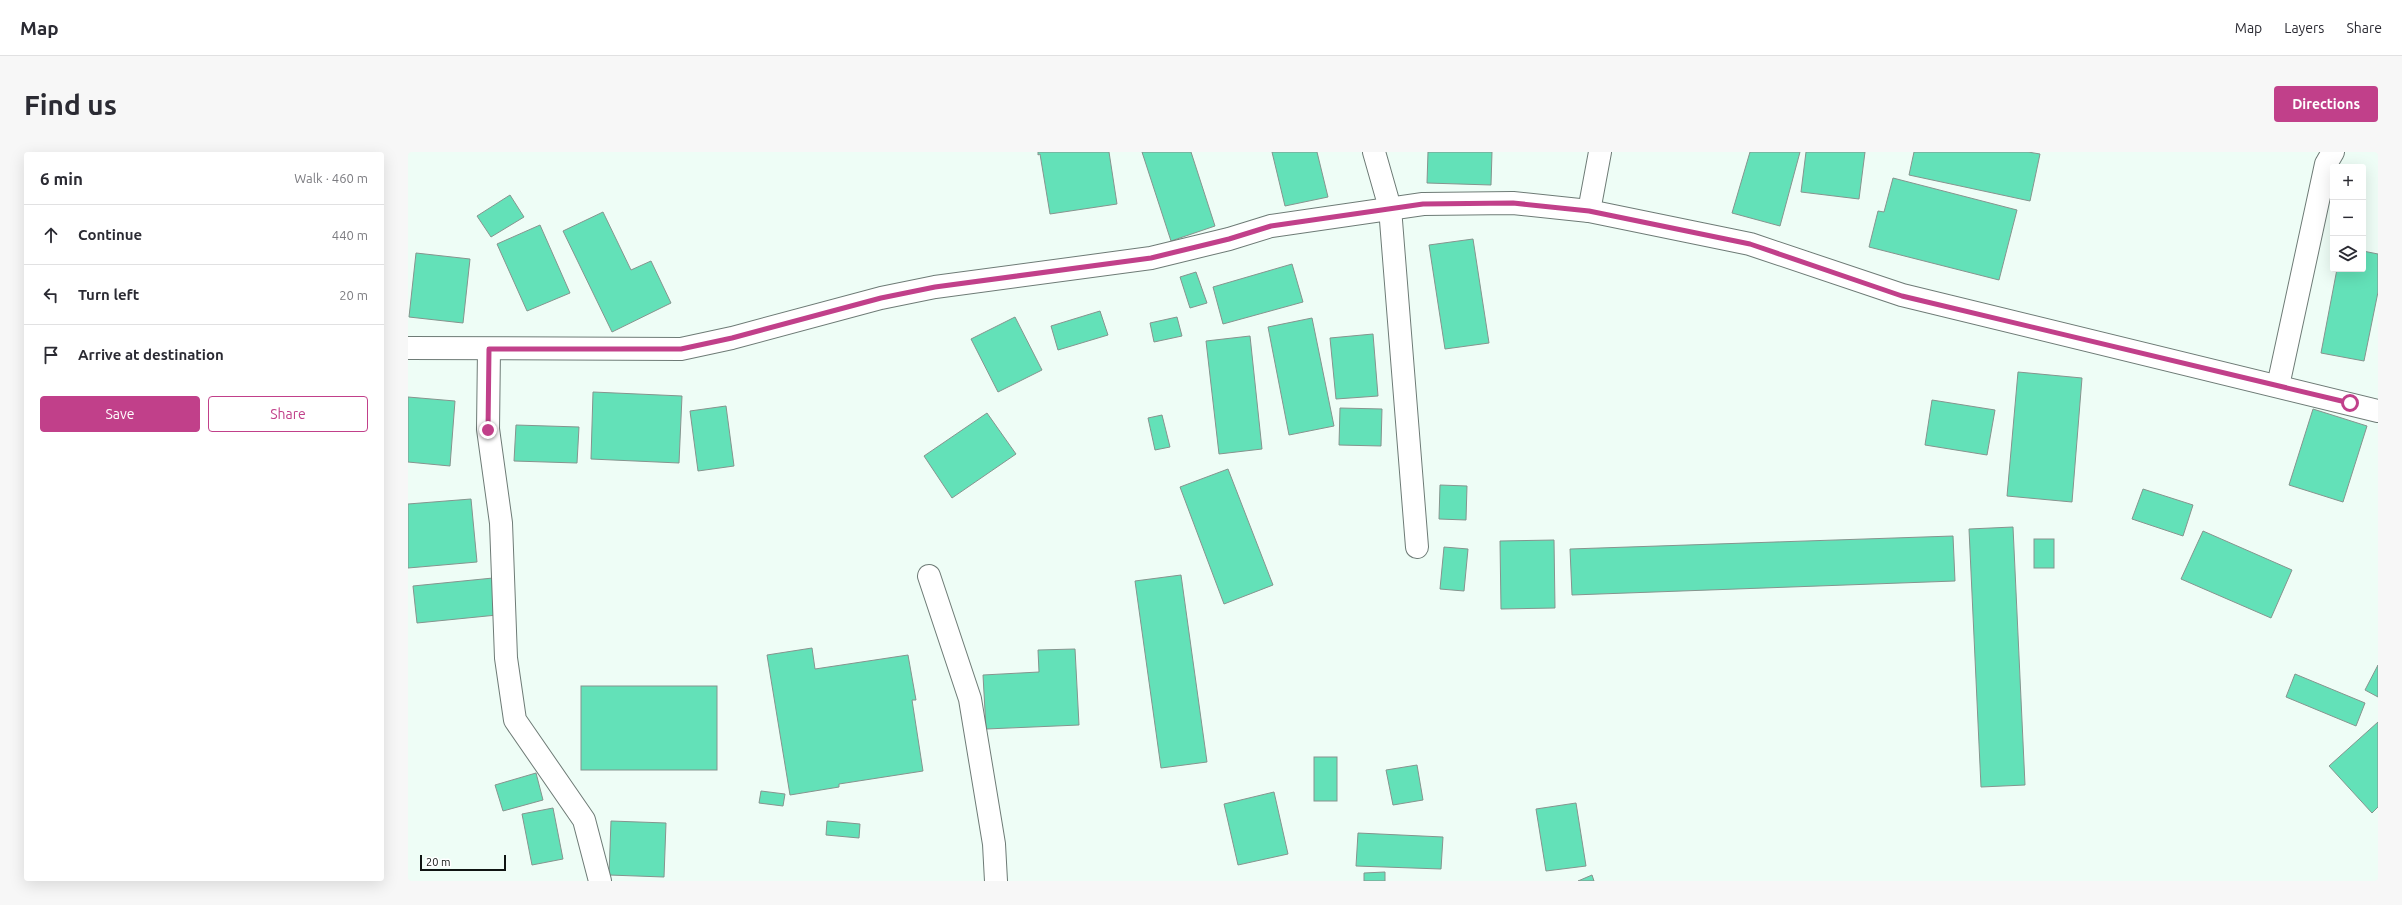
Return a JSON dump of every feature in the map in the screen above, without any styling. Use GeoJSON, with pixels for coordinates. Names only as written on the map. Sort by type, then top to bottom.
{"type":"FeatureCollection","features":[{"type":"Feature","properties":{"kind":"street"},"geometry":{"type":"LineString","coordinates":[[1374,152],[1390,208],[1417,547]]}},
{"type":"Feature","properties":{"kind":"street"},"geometry":{"type":"LineString","coordinates":[[1589,211],[1600,152]]}},
{"type":"Feature","properties":{"kind":"street"},"geometry":{"type":"LineString","coordinates":[[2278,386],[2326,164],[2333,152]]}},
{"type":"Feature","properties":{"kind":"street"},"geometry":{"type":"LineString","coordinates":[[408,348],[681,349],[732,338],[881,298],[935,287],[1151,258],[1229,239],[1271,226],[1423,204],[1513,203],[1589,211],[1750,244],[1902,296],[2378,411]]}},
{"type":"Feature","properties":{"kind":"street"},"geometry":{"type":"LineString","coordinates":[[489,349],[488,430],[501,524],[506,658],[515,720],[584,820],[600,881]]}},
{"type":"Feature","properties":{"kind":"street"},"geometry":{"type":"LineString","coordinates":[[929,576],[970,699],[994,844],[996,881]]}},
{"type":"Feature","properties":{"kind":"building"},"geometry":{"type":"Polygon","coordinates":[[[1038,152],[1109,152],[1117,204],[1050,214],[1040,154],[1038,155],[1038,152]]]}},
{"type":"Feature","properties":{"kind":"building"},"geometry":{"type":"Polygon","coordinates":[[[1142,152],[1191,152],[1215,226],[1171,241],[1142,152]]]}},
{"type":"Feature","properties":{"kind":"building"},"geometry":{"type":"Polygon","coordinates":[[[1272,152],[1317,152],[1328,197],[1285,206],[1272,152]]]}},
{"type":"Feature","properties":{"kind":"building"},"geometry":{"type":"Polygon","coordinates":[[[1428,152],[1492,152],[1491,185],[1427,183],[1428,152]]]}},
{"type":"Feature","properties":{"kind":"building"},"geometry":{"type":"Polygon","coordinates":[[[1750,152],[1800,152],[1780,226],[1732,213],[1750,152]]]}},
{"type":"Feature","properties":{"kind":"building"},"geometry":{"type":"Polygon","coordinates":[[[1806,152],[1865,152],[1859,199],[1801,192],[1806,152]]]}},
{"type":"Feature","properties":{"kind":"building"},"geometry":{"type":"Polygon","coordinates":[[[1914,152],[2028,152],[2040,154],[2030,201],[1909,175],[1914,152]]]}},
{"type":"Feature","properties":{"kind":"building"},"geometry":{"type":"Polygon","coordinates":[[[1893,178],[2017,210],[1999,280],[1869,247],[1878,211],[1884,212],[1893,178]]]}},
{"type":"Feature","properties":{"kind":"building"},"geometry":{"type":"Polygon","coordinates":[[[510,195],[524,217],[491,237],[477,216],[510,195]]]}},
{"type":"Feature","properties":{"kind":"building"},"geometry":{"type":"Polygon","coordinates":[[[603,212],[631,270],[651,261],[671,303],[612,332],[563,231],[603,212]]]}},
{"type":"Feature","properties":{"kind":"building"},"geometry":{"type":"Polygon","coordinates":[[[540,225],[570,293],[527,311],[497,244],[540,225]]]}},
{"type":"Feature","properties":{"kind":"building"},"geometry":{"type":"Polygon","coordinates":[[[1473,239],[1489,343],[1445,349],[1429,245],[1473,239]]]}},
{"type":"Feature","properties":{"kind":"building"},"geometry":{"type":"Polygon","coordinates":[[[2366,252],[2378,254],[2378,292],[2364,361],[2321,353],[2336,272],[2366,272],[2366,252]]]}},
{"type":"Feature","properties":{"kind":"building"},"geometry":{"type":"Polygon","coordinates":[[[416,253],[470,259],[463,323],[409,317],[416,253]]]}},
{"type":"Feature","properties":{"kind":"building"},"geometry":{"type":"Polygon","coordinates":[[[1292,264],[1303,302],[1223,324],[1213,287],[1292,264]]]}},
{"type":"Feature","properties":{"kind":"building"},"geometry":{"type":"Polygon","coordinates":[[[1196,272],[1207,303],[1190,308],[1180,277],[1196,272]]]}},
{"type":"Feature","properties":{"kind":"building"},"geometry":{"type":"Polygon","coordinates":[[[1100,311],[1108,335],[1058,350],[1051,326],[1100,311]]]}},
{"type":"Feature","properties":{"kind":"building"},"geometry":{"type":"Polygon","coordinates":[[[1015,317],[1042,370],[998,392],[971,339],[1015,317]]]}},
{"type":"Feature","properties":{"kind":"building"},"geometry":{"type":"Polygon","coordinates":[[[1177,317],[1182,336],[1154,342],[1150,323],[1177,317]]]}},
{"type":"Feature","properties":{"kind":"building"},"geometry":{"type":"Polygon","coordinates":[[[1312,318],[1334,426],[1289,435],[1268,327],[1312,318]]]}},
{"type":"Feature","properties":{"kind":"building"},"geometry":{"type":"Polygon","coordinates":[[[1373,334],[1378,396],[1336,399],[1330,338],[1373,334]]]}},
{"type":"Feature","properties":{"kind":"building"},"geometry":{"type":"Polygon","coordinates":[[[1250,336],[1262,449],[1219,454],[1206,341],[1250,336]]]}},
{"type":"Feature","properties":{"kind":"building"},"geometry":{"type":"Polygon","coordinates":[[[2018,372],[2082,378],[2072,502],[2007,496],[2018,372]]]}},
{"type":"Feature","properties":{"kind":"building"},"geometry":{"type":"Polygon","coordinates":[[[593,392],[682,396],[679,463],[591,459],[593,392]]]}},
{"type":"Feature","properties":{"kind":"building"},"geometry":{"type":"Polygon","coordinates":[[[408,397],[455,401],[450,466],[408,462],[408,397]]]}},
{"type":"Feature","properties":{"kind":"building"},"geometry":{"type":"Polygon","coordinates":[[[1932,400],[1995,410],[1987,455],[1925,445],[1932,400]]]}},
{"type":"Feature","properties":{"kind":"building"},"geometry":{"type":"Polygon","coordinates":[[[726,406],[734,466],[698,471],[690,411],[726,406]]]}},
{"type":"Feature","properties":{"kind":"building"},"geometry":{"type":"Polygon","coordinates":[[[1340,408],[1382,409],[1381,446],[1339,445],[1340,408]]]}},
{"type":"Feature","properties":{"kind":"building"},"geometry":{"type":"Polygon","coordinates":[[[2313,409],[2367,426],[2343,502],[2289,485],[2313,409]]]}},
{"type":"Feature","properties":{"kind":"building"},"geometry":{"type":"Polygon","coordinates":[[[987,413],[1016,454],[952,498],[924,456],[987,413]]]}},
{"type":"Feature","properties":{"kind":"building"},"geometry":{"type":"Polygon","coordinates":[[[1162,415],[1170,447],[1155,450],[1148,418],[1162,415]]]}},
{"type":"Feature","properties":{"kind":"building"},"geometry":{"type":"Polygon","coordinates":[[[516,425],[579,427],[577,463],[514,461],[516,425]]]}},
{"type":"Feature","properties":{"kind":"building"},"geometry":{"type":"Polygon","coordinates":[[[1228,469],[1273,585],[1224,604],[1180,487],[1228,469]]]}},
{"type":"Feature","properties":{"kind":"building"},"geometry":{"type":"Polygon","coordinates":[[[1440,485],[1467,486],[1466,520],[1439,519],[1440,485]]]}},
{"type":"Feature","properties":{"kind":"building"},"geometry":{"type":"Polygon","coordinates":[[[2143,489],[2193,505],[2183,536],[2132,519],[2143,489]]]}},
{"type":"Feature","properties":{"kind":"building"},"geometry":{"type":"Polygon","coordinates":[[[471,499],[477,562],[408,568],[408,504],[471,499]]]}},
{"type":"Feature","properties":{"kind":"building"},"geometry":{"type":"Polygon","coordinates":[[[2013,527],[2025,785],[1981,787],[1969,529],[2013,527]]]}},
{"type":"Feature","properties":{"kind":"building"},"geometry":{"type":"Polygon","coordinates":[[[2203,531],[2292,570],[2271,618],[2181,579],[2203,531]]]}},
{"type":"Feature","properties":{"kind":"building"},"geometry":{"type":"Polygon","coordinates":[[[1953,536],[1955,581],[1572,595],[1570,549],[1953,536]]]}},
{"type":"Feature","properties":{"kind":"building"},"geometry":{"type":"Polygon","coordinates":[[[2034,539],[2054,539],[2054,568],[2034,568],[2034,539]]]}},
{"type":"Feature","properties":{"kind":"building"},"geometry":{"type":"Polygon","coordinates":[[[1554,540],[1555,608],[1501,609],[1500,541],[1554,540]]]}},
{"type":"Feature","properties":{"kind":"building"},"geometry":{"type":"Polygon","coordinates":[[[1444,547],[1468,549],[1464,591],[1440,589],[1444,547]]]}},
{"type":"Feature","properties":{"kind":"building"},"geometry":{"type":"Polygon","coordinates":[[[1181,575],[1207,762],[1161,768],[1135,581],[1181,575]]]}},
{"type":"Feature","properties":{"kind":"building"},"geometry":{"type":"Polygon","coordinates":[[[493,578],[497,615],[417,623],[413,586],[493,578]]]}},
{"type":"Feature","properties":{"kind":"building"},"geometry":{"type":"Polygon","coordinates":[[[812,648],[815,669],[908,655],[916,700],[912,700],[923,771],[839,784],[839,787],[790,795],[767,655],[812,648]]]}},
{"type":"Feature","properties":{"kind":"building"},"geometry":{"type":"Polygon","coordinates":[[[1075,649],[1079,725],[986,729],[983,675],[1039,672],[1038,650],[1075,649]]]}},
{"type":"Feature","properties":{"kind":"building"},"geometry":{"type":"Polygon","coordinates":[[[2378,665],[2378,697],[2365,690],[2378,665]]]}},
{"type":"Feature","properties":{"kind":"building"},"geometry":{"type":"Polygon","coordinates":[[[2295,674],[2365,703],[2356,726],[2286,697],[2295,674]]]}},
{"type":"Feature","properties":{"kind":"building"},"geometry":{"type":"Polygon","coordinates":[[[581,686],[717,686],[717,770],[581,770],[581,686]]]}},
{"type":"Feature","properties":{"kind":"building"},"geometry":{"type":"Polygon","coordinates":[[[2378,722],[2378,807],[2372,813],[2329,766],[2378,722]]]}},
{"type":"Feature","properties":{"kind":"building"},"geometry":{"type":"Polygon","coordinates":[[[1314,757],[1337,757],[1337,801],[1314,801],[1314,757]]]}},
{"type":"Feature","properties":{"kind":"building"},"geometry":{"type":"Polygon","coordinates":[[[1417,765],[1423,800],[1393,805],[1386,770],[1417,765]]]}},
{"type":"Feature","properties":{"kind":"building"},"geometry":{"type":"Polygon","coordinates":[[[536,773],[543,800],[503,811],[495,785],[536,773]]]}},
{"type":"Feature","properties":{"kind":"building"},"geometry":{"type":"Polygon","coordinates":[[[761,791],[785,794],[783,806],[759,803],[761,791]]]}},
{"type":"Feature","properties":{"kind":"building"},"geometry":{"type":"Polygon","coordinates":[[[1274,792],[1288,854],[1238,865],[1224,804],[1274,792]]]}},
{"type":"Feature","properties":{"kind":"building"},"geometry":{"type":"Polygon","coordinates":[[[1576,803],[1586,866],[1546,871],[1536,809],[1576,803]]]}},
{"type":"Feature","properties":{"kind":"building"},"geometry":{"type":"Polygon","coordinates":[[[553,808],[563,859],[532,865],[522,814],[553,808]]]}},
{"type":"Feature","properties":{"kind":"building"},"geometry":{"type":"Polygon","coordinates":[[[611,821],[666,823],[664,877],[609,875],[611,821]]]}},
{"type":"Feature","properties":{"kind":"building"},"geometry":{"type":"Polygon","coordinates":[[[827,821],[860,824],[859,838],[826,835],[827,821]]]}},
{"type":"Feature","properties":{"kind":"building"},"geometry":{"type":"Polygon","coordinates":[[[1358,833],[1443,837],[1441,869],[1356,866],[1358,833]]]}},
{"type":"Feature","properties":{"kind":"building"},"geometry":{"type":"Polygon","coordinates":[[[1385,872],[1385,881],[1364,881],[1364,873],[1385,872]]]}},
{"type":"Feature","properties":{"kind":"building"},"geometry":{"type":"Polygon","coordinates":[[[1592,875],[1594,881],[1578,881],[1592,875]]]}},
{"type":"Feature","properties":{"kind":"route"},"geometry":{"type":"LineString","coordinates":[[488,430],[489,349],[681,349],[732,338],[834,309],[935,287],[1151,258],[1229,239],[1271,226],[1423,204],[1513,203],[1589,211],[1750,244],[1902,296],[2350,403]]}}]}
